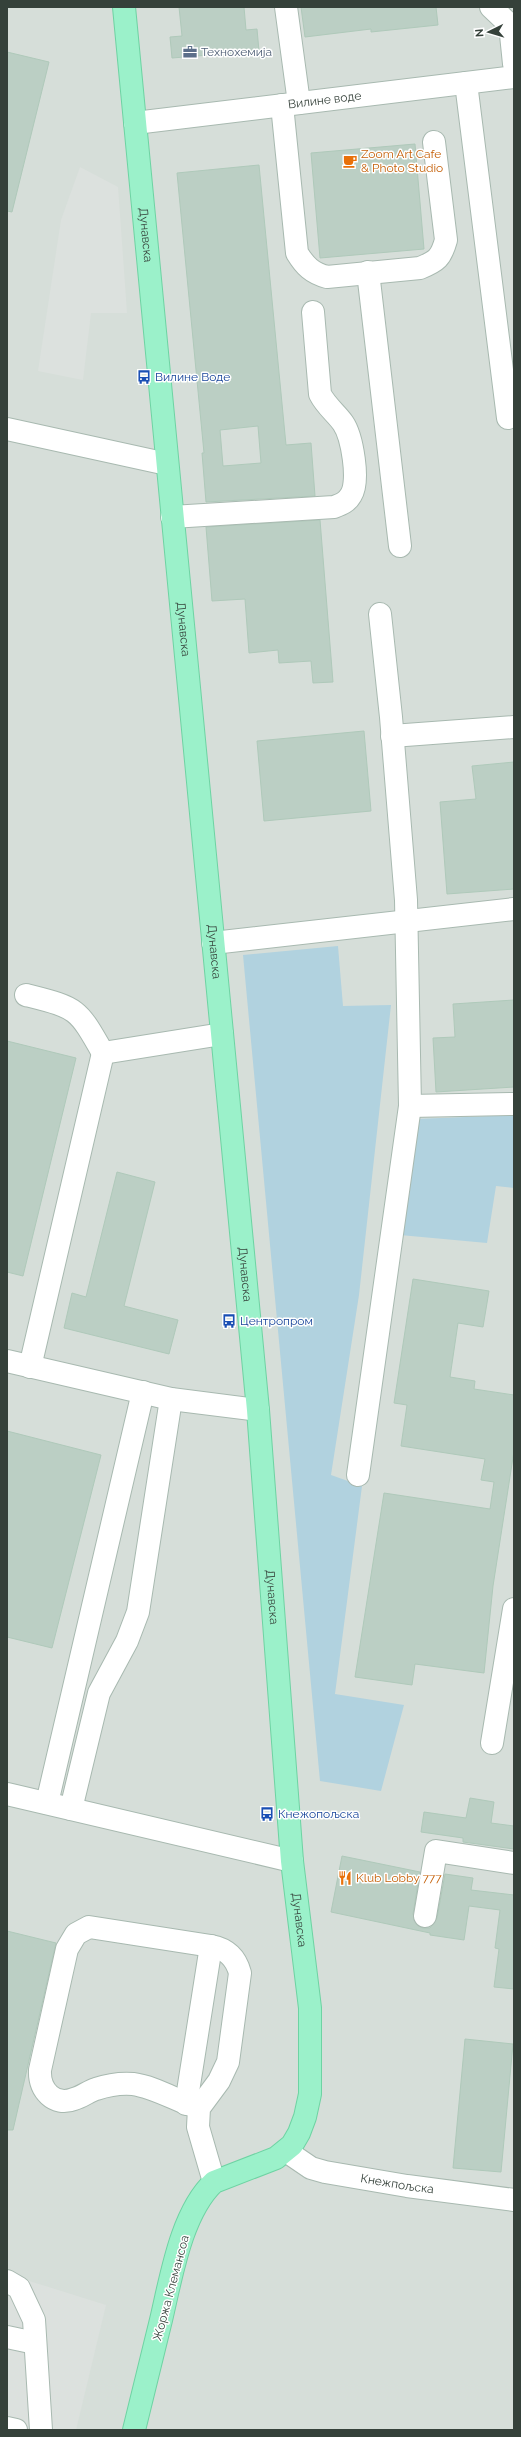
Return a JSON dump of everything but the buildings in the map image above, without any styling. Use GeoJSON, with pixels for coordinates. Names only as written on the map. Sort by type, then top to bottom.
{"type":"FeatureCollection","features":[{"type":"Feature","properties":{"kind":"main road","name":"Дунавска"},"geometry":{"type":"LineString","coordinates":[[124,7],[258,1410],[292,1861],[309,2002],[311,2061],[310,2094],[305,2117],[296,2139],[286,2151]]}},
{"type":"Feature","properties":{"kind":"main road"},"geometry":{"type":"LineString","coordinates":[[214,2182],[276,2158],[286,2151]]}},
{"type":"Feature","properties":{"kind":"main road","name":"Жоржа Клемансоа"},"geometry":{"type":"LineString","coordinates":[[134,2430],[176,2259],[192,2216],[207,2189],[214,2182]]}},
{"type":"Feature","properties":{"kind":"street"},"geometry":{"type":"LineString","coordinates":[[286,7],[297,253],[305,266],[316,274],[327,277],[420,268],[434,262],[443,254],[446,240],[434,142]]}},
{"type":"Feature","properties":{"kind":"street"},"geometry":{"type":"LineString","coordinates":[[491,7],[512,25],[514,64]]}},
{"type":"Feature","properties":{"kind":"street","name":"Вилине воде"},"geometry":{"type":"LineString","coordinates":[[135,123],[514,77]]}},
{"type":"Feature","properties":{"kind":"street"},"geometry":{"type":"LineString","coordinates":[[466,83],[508,418]]}},
{"type":"Feature","properties":{"kind":"street"},"geometry":{"type":"LineString","coordinates":[[368,272],[400,546]]}},
{"type":"Feature","properties":{"kind":"street"},"geometry":{"type":"LineString","coordinates":[[172,517],[334,507],[344,503],[351,495],[355,482],[350,437],[343,423],[325,404],[320,394],[313,312]]}},
{"type":"Feature","properties":{"kind":"street"},"geometry":{"type":"LineString","coordinates":[[7,430],[167,464]]}},
{"type":"Feature","properties":{"kind":"street"},"geometry":{"type":"LineString","coordinates":[[358,1475],[410,1106],[406,921],[392,736],[380,614]]}},
{"type":"Feature","properties":{"kind":"street"},"geometry":{"type":"LineString","coordinates":[[392,736],[514,727]]}},
{"type":"Feature","properties":{"kind":"street"},"geometry":{"type":"LineString","coordinates":[[213,943],[514,910]]}},
{"type":"Feature","properties":{"kind":"street"},"geometry":{"type":"LineString","coordinates":[[26,995],[67,1005],[76,1011],[86,1023],[103,1053],[30,1367]]}},
{"type":"Feature","properties":{"kind":"street"},"geometry":{"type":"LineString","coordinates":[[103,1053],[222,1034]]}},
{"type":"Feature","properties":{"kind":"street"},"geometry":{"type":"LineString","coordinates":[[410,1106],[514,1104]]}},
{"type":"Feature","properties":{"kind":"street"},"geometry":{"type":"LineString","coordinates":[[7,1361],[171,1399],[258,1410]]}},
{"type":"Feature","properties":{"kind":"street"},"geometry":{"type":"LineString","coordinates":[[47,1803],[143,1392]]}},
{"type":"Feature","properties":{"kind":"street"},"geometry":{"type":"LineString","coordinates":[[72,1809],[99,1693],[133,1627],[138,1612],[171,1399]]}},
{"type":"Feature","properties":{"kind":"street"},"geometry":{"type":"LineString","coordinates":[[492,1742],[514,1609]]}},
{"type":"Feature","properties":{"kind":"street"},"geometry":{"type":"LineString","coordinates":[[7,1794],[292,1861]]}},
{"type":"Feature","properties":{"kind":"street"},"geometry":{"type":"LineString","coordinates":[[425,1916],[431,1850],[514,1863]]}},
{"type":"Feature","properties":{"kind":"street"},"geometry":{"type":"LineString","coordinates":[[90,1928],[211,1946],[230,1954],[238,1966],[240,1973],[228,2062],[219,2081],[192,2106],[144,2086],[131,2084],[106,2086],[76,2099],[62,2101],[54,2099],[44,2090],[41,2084],[40,2070],[67,1948],[76,1934],[90,1928]]}},
{"type":"Feature","properties":{"kind":"street"},"geometry":{"type":"LineString","coordinates":[[211,1946],[192,2106],[214,2182]]}},
{"type":"Feature","properties":{"kind":"street","name":"Кнежпољска"},"geometry":{"type":"LineString","coordinates":[[286,2151],[311,2168],[321,2171],[407,2186],[514,2200]]}},
{"type":"Feature","properties":{"kind":"street"},"geometry":{"type":"LineString","coordinates":[[7,2281],[19,2288],[28,2304],[34,2320],[40,2430]]}},
{"type":"Feature","properties":{"kind":"street"},"geometry":{"type":"LineString","coordinates":[[7,2337],[35,2343]]}},
{"type":"Feature","properties":{"kind":"street"},"geometry":{"type":"LineString","coordinates":[[7,2428],[16,2430]]}},
{"type":"Feature","properties":{"kind":"shaded area"},"geometry":{"type":"Polygon","coordinates":[[[7,7],[514,7],[514,2430],[7,2430],[7,7]]]}},
{"type":"Feature","properties":{"kind":"shaded area"},"geometry":{"type":"Polygon","coordinates":[[[80,167],[118,187],[127,313],[91,313],[83,380],[38,371],[61,220],[80,167]]]}},
{"type":"Feature","properties":{"kind":"shaded area"},"geometry":{"type":"Polygon","coordinates":[[[338,946],[343,1006],[391,1005],[359,1295],[331,1475],[362,1486],[335,1694],[404,1705],[381,1791],[320,1781],[243,955],[338,946]]]}},
{"type":"Feature","properties":{"kind":"shaded area"},"geometry":{"type":"Polygon","coordinates":[[[514,1115],[514,1188],[496,1186],[487,1243],[400,1235],[416,1119],[514,1115]]]}},
{"type":"Feature","properties":{"kind":"shaded area"},"geometry":{"type":"Polygon","coordinates":[[[7,2274],[106,2305],[76,2430],[7,2430],[7,2274]]]}},
{"type":"Feature","properties":{"kind":"place","name":"Технохемија"},"geometry":{"type":"Point","coordinates":[190,52]}},
{"type":"Feature","properties":{"kind":"place","name":"Zoom Art Cafe & Photo Studio"},"geometry":{"type":"Point","coordinates":[350,161]}},
{"type":"Feature","properties":{"kind":"place","name":"Вилине Воде"},"geometry":{"type":"Point","coordinates":[144,377]}},
{"type":"Feature","properties":{"kind":"place","name":"Центропром"},"geometry":{"type":"Point","coordinates":[229,1321]}},
{"type":"Feature","properties":{"kind":"place","name":"Кнежопољска"},"geometry":{"type":"Point","coordinates":[267,1814]}},
{"type":"Feature","properties":{"kind":"place","name":"Klub Lobby 777"},"geometry":{"type":"Point","coordinates":[345,1878]}}]}
